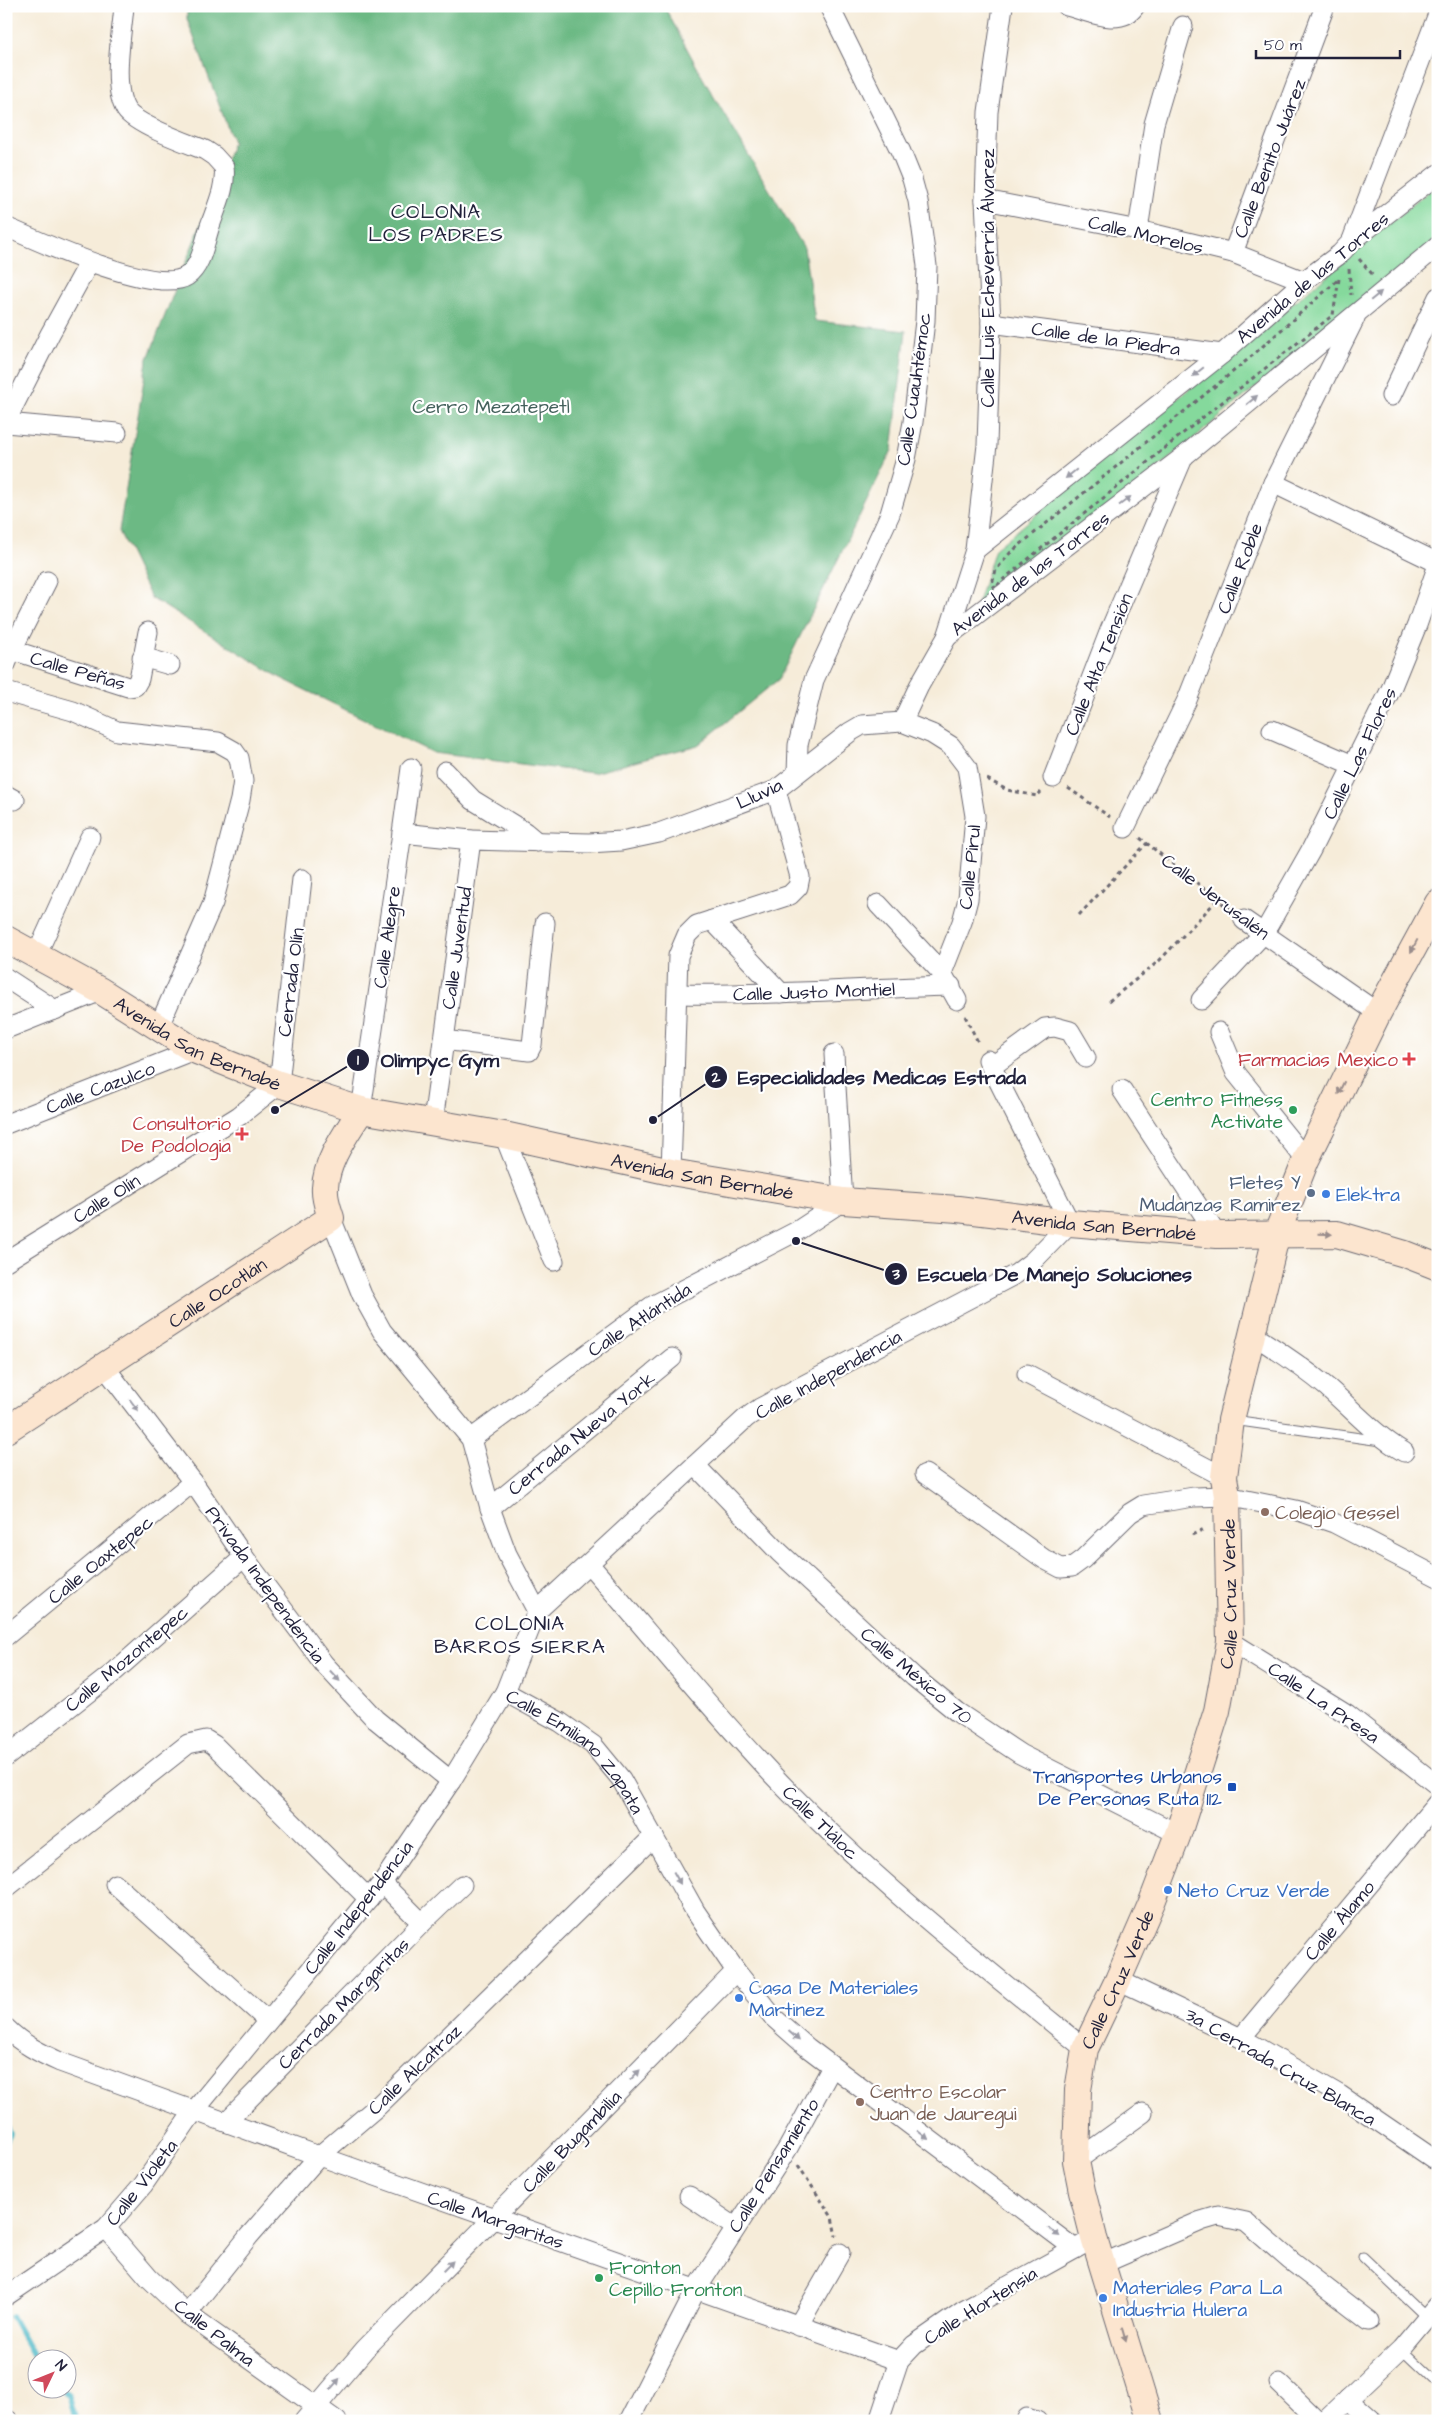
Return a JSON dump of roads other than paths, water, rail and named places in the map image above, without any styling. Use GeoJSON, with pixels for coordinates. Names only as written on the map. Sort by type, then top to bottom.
{"type":"FeatureCollection","features":[{"type":"Feature","properties":{"kind":"street"},"geometry":{"type":"LineString","coordinates":[[6,227],[89,263],[168,280],[180,280],[188,275],[198,264],[224,183],[224,166],[205,150],[138,120],[127,111],[121,97],[118,79],[124,6]]}},
{"type":"Feature","properties":{"kind":"street","name":"Calle Cuauhtémoc"},"geometry":{"type":"LineString","coordinates":[[797,773],[798,745],[814,680],[890,514],[906,459],[913,422],[925,321],[927,266],[918,201],[912,179],[901,152],[829,6]]}},
{"type":"Feature","properties":{"kind":"street","name":"Calle Luis Echeverría Álvarez"},"geometry":{"type":"LineString","coordinates":[[975,550],[987,445],[991,323],[985,200],[988,112],[1002,6]]}},
{"type":"Feature","properties":{"kind":"street"},"geometry":{"type":"LineString","coordinates":[[1067,6],[1120,18],[1128,14],[1136,6]]}},
{"type":"Feature","properties":{"kind":"street","name":"Calle Benito Juárez"},"geometry":{"type":"LineString","coordinates":[[1233,253],[1325,6]]}},
{"type":"Feature","properties":{"kind":"street"},"geometry":{"type":"LineString","coordinates":[[1350,243],[1438,14]]}},
{"type":"Feature","properties":{"kind":"street"},"geometry":{"type":"LineString","coordinates":[[1138,230],[1154,124],[1183,26]]}},
{"type":"Feature","properties":{"kind":"street","name":"Avenida de las Torres"},"geometry":{"type":"LineString","coordinates":[[946,637],[975,550],[1222,354],[1304,281],[1438,174]]}},
{"type":"Feature","properties":{"kind":"street","name":"Calle Morelos"},"geometry":{"type":"LineString","coordinates":[[985,200],[1138,230],[1233,253],[1304,281]]}},
{"type":"Feature","properties":{"kind":"street","name":"Avenida de las Torres"},"geometry":{"type":"LineString","coordinates":[[946,637],[1183,457],[1438,246]]}},
{"type":"Feature","properties":{"kind":"street"},"geometry":{"type":"LineString","coordinates":[[89,263],[50,334],[6,422],[117,432]]}},
{"type":"Feature","properties":{"kind":"street"},"geometry":{"type":"LineString","coordinates":[[1391,396],[1438,297]]}},
{"type":"Feature","properties":{"kind":"street","name":"Calle Roble"},"geometry":{"type":"LineString","coordinates":[[1125,828],[1188,700],[1273,483],[1356,314]]}},
{"type":"Feature","properties":{"kind":"street","name":"Calle de la Piedra"},"geometry":{"type":"LineString","coordinates":[[991,323],[1222,354]]}},
{"type":"Feature","properties":{"kind":"street","name":"Calle Alta Tensión"},"geometry":{"type":"LineString","coordinates":[[1053,778],[1110,630],[1183,457]]}},
{"type":"Feature","properties":{"kind":"street"},"geometry":{"type":"LineString","coordinates":[[1273,483],[1438,564]]}},
{"type":"Feature","properties":{"kind":"street","name":"Calle Las Flores"},"geometry":{"type":"LineString","coordinates":[[1201,1000],[1264,933],[1355,766],[1392,689],[1438,564]]}},
{"type":"Feature","properties":{"kind":"street"},"geometry":{"type":"LineString","coordinates":[[9,657],[47,581]]}},
{"type":"Feature","properties":{"kind":"street","name":"Calle Peñas"},"geometry":{"type":"LineString","coordinates":[[9,657],[128,687],[135,686],[139,678],[148,632]]}},
{"type":"Feature","properties":{"kind":"street"},"geometry":{"type":"LineString","coordinates":[[902,722],[946,637]]}},
{"type":"Feature","properties":{"kind":"street"},"geometry":{"type":"LineString","coordinates":[[142,657],[170,664]]}},
{"type":"Feature","properties":{"kind":"street"},"geometry":{"type":"LineString","coordinates":[[6,692],[73,711],[117,731],[218,742],[234,751],[242,766],[243,781],[240,800],[213,903],[159,1026]]}},
{"type":"Feature","properties":{"kind":"street","name":"Lluvia"},"geometry":{"type":"LineString","coordinates":[[537,842],[621,841],[659,833],[776,790],[850,732],[862,725],[902,722]]}},
{"type":"Feature","properties":{"kind":"street","name":"Calle Pirul"},"geometry":{"type":"LineString","coordinates":[[902,722],[932,734],[951,746],[967,767],[975,816],[968,899],[950,986]]}},
{"type":"Feature","properties":{"kind":"street"},"geometry":{"type":"LineString","coordinates":[[1272,730],[1355,766]]}},
{"type":"Feature","properties":{"kind":"street","name":"Calle Alegre"},"geometry":{"type":"LineString","coordinates":[[361,1110],[411,768]]}},
{"type":"Feature","properties":{"kind":"street"},"geometry":{"type":"LineString","coordinates":[[445,771],[473,800],[526,832],[537,842]]}},
{"type":"Feature","properties":{"kind":"street"},"geometry":{"type":"LineString","coordinates":[[670,1172],[678,956],[687,935],[697,925],[790,895],[798,886],[800,877],[776,790]]}},
{"type":"Feature","properties":{"kind":"street"},"geometry":{"type":"LineString","coordinates":[[402,833],[471,840],[537,842]]}},
{"type":"Feature","properties":{"kind":"street"},"geometry":{"type":"LineString","coordinates":[[36,956],[90,836]]}},
{"type":"Feature","properties":{"kind":"street","name":"Calle Juventud"},"geometry":{"type":"LineString","coordinates":[[433,1122],[471,840]]}},
{"type":"Feature","properties":{"kind":"street","name":"Cerrada Olín"},"geometry":{"type":"LineString","coordinates":[[279,1084],[302,880]]}},
{"type":"Feature","properties":{"kind":"street","name":"Calle Cruz Verde"},"geometry":{"type":"LineString","coordinates":[[1150,2421],[1102,2264],[1084,2244],[1076,2161],[1078,2090],[1084,2049],[1118,1980],[1178,1834],[1217,1711],[1230,1641],[1226,1486],[1231,1420],[1277,1233],[1306,1160],[1378,1013],[1438,903]]}},
{"type":"Feature","properties":{"kind":"street"},"geometry":{"type":"LineString","coordinates":[[878,904],[950,986]]}},
{"type":"Feature","properties":{"kind":"street"},"geometry":{"type":"LineString","coordinates":[[712,920],[781,993]]}},
{"type":"Feature","properties":{"kind":"street","name":"Calle Jerusalén"},"geometry":{"type":"LineString","coordinates":[[1244,920],[1378,1013]]}},
{"type":"Feature","properties":{"kind":"street"},"geometry":{"type":"LineString","coordinates":[[444,1040],[529,1051],[532,1045],[546,923]]}},
{"type":"Feature","properties":{"kind":"street","name":"Avenida San Bernabé"},"geometry":{"type":"LineString","coordinates":[[6,939],[101,991],[159,1026],[194,1050],[279,1084],[361,1110],[504,1135],[670,1172],[843,1201],[958,1209],[1070,1223],[1217,1235],[1337,1234],[1406,1254],[1438,1267]]}},
{"type":"Feature","properties":{"kind":"street"},"geometry":{"type":"LineString","coordinates":[[6,978],[55,1010]]}},
{"type":"Feature","properties":{"kind":"street","name":"Calle Justo Montiel"},"geometry":{"type":"LineString","coordinates":[[678,994],[734,995],[854,988],[950,986]]}},
{"type":"Feature","properties":{"kind":"street"},"geometry":{"type":"LineString","coordinates":[[6,1029],[101,991]]}},
{"type":"Feature","properties":{"kind":"street"},"geometry":{"type":"LineString","coordinates":[[1070,1223],[990,1064],[1037,1032],[1055,1027],[1070,1031],[1086,1058]]}},
{"type":"Feature","properties":{"kind":"street"},"geometry":{"type":"LineString","coordinates":[[1219,1032],[1236,1073],[1306,1160]]}},
{"type":"Feature","properties":{"kind":"street","name":"Calle Cazulco"},"geometry":{"type":"LineString","coordinates":[[6,1124],[194,1050]]}},
{"type":"Feature","properties":{"kind":"street"},"geometry":{"type":"LineString","coordinates":[[834,1054],[843,1201]]}},
{"type":"Feature","properties":{"kind":"street","name":"Calle Olín"},"geometry":{"type":"LineString","coordinates":[[6,1261],[239,1116],[279,1084]]}},
{"type":"Feature","properties":{"kind":"street"},"geometry":{"type":"LineString","coordinates":[[1122,1090],[1217,1235]]}},
{"type":"Feature","properties":{"kind":"street"},"geometry":{"type":"LineString","coordinates":[[361,1110],[335,1153],[329,1172],[325,1187],[331,1218],[362,1296],[382,1332],[471,1439],[490,1508],[508,1554],[537,1611]]}},
{"type":"Feature","properties":{"kind":"street"},"geometry":{"type":"LineString","coordinates":[[504,1135],[554,1261]]}},
{"type":"Feature","properties":{"kind":"street","name":"Calle Atlántida"},"geometry":{"type":"LineString","coordinates":[[471,1439],[652,1306],[797,1231],[843,1201]]}},
{"type":"Feature","properties":{"kind":"street","name":"Calle Ocotlán"},"geometry":{"type":"LineString","coordinates":[[6,1430],[331,1218]]}},
{"type":"Feature","properties":{"kind":"street","name":"Calle Independencia"},"geometry":{"type":"LineString","coordinates":[[537,1611],[731,1431],[760,1408],[1016,1274],[1034,1262],[1070,1223]]}},
{"type":"Feature","properties":{"kind":"street"},"geometry":{"type":"LineString","coordinates":[[1253,1335],[1293,1360],[1314,1376],[1386,1442],[1404,1452]]}},
{"type":"Feature","properties":{"kind":"street","name":"Cerrada Nueva York"},"geometry":{"type":"LineString","coordinates":[[490,1508],[672,1358]]}},
{"type":"Feature","properties":{"kind":"street","name":"Privada Independencia"},"geometry":{"type":"LineString","coordinates":[[104,1366],[193,1482],[244,1557],[324,1664],[375,1719],[451,1781]]}},
{"type":"Feature","properties":{"kind":"street"},"geometry":{"type":"LineString","coordinates":[[1028,1374],[1226,1486],[1334,1523],[1438,1577]]}},
{"type":"Feature","properties":{"kind":"street","name":"Calle México 70"},"geometry":{"type":"LineString","coordinates":[[695,1465],[786,1559],[914,1677],[957,1712],[1020,1754],[1178,1834]]}},
{"type":"Feature","properties":{"kind":"street"},"geometry":{"type":"LineString","coordinates":[[924,1474],[1044,1559],[1061,1568],[1072,1567],[1083,1559],[1130,1514],[1143,1505],[1194,1497],[1226,1486]]}},
{"type":"Feature","properties":{"kind":"street","name":"Calle Oaxtepec"},"geometry":{"type":"LineString","coordinates":[[6,1636],[193,1482]]}},
{"type":"Feature","properties":{"kind":"street","name":"Calle Mozontepec"},"geometry":{"type":"LineString","coordinates":[[6,1757],[113,1673],[244,1557]]}},
{"type":"Feature","properties":{"kind":"street","name":"Calle Tláloc"},"geometry":{"type":"LineString","coordinates":[[589,1564],[770,1771],[849,1850],[934,1928],[1084,2049]]}},
{"type":"Feature","properties":{"kind":"street","name":"Calle Emiliano Zapata"},"geometry":{"type":"LineString","coordinates":[[537,1611],[505,1692],[560,1722],[593,1745],[621,1779],[695,1911],[736,1971],[774,2018],[832,2067],[1084,2244]]}},
{"type":"Feature","properties":{"kind":"street","name":"Calle La Presa"},"geometry":{"type":"LineString","coordinates":[[1230,1641],[1348,1714],[1438,1786]]}},
{"type":"Feature","properties":{"kind":"street","name":"Calle Independencia"},"geometry":{"type":"LineString","coordinates":[[194,2111],[267,2020],[382,1883],[451,1781],[505,1692]]}},
{"type":"Feature","properties":{"kind":"street"},"geometry":{"type":"LineString","coordinates":[[6,1888],[188,1744],[206,1740],[214,1745],[369,1899]]}},
{"type":"Feature","properties":{"kind":"street","name":"Calle Álamo"},"geometry":{"type":"LineString","coordinates":[[1241,2038],[1438,1802]]}},
{"type":"Feature","properties":{"kind":"street","name":"Calle Alcatraz"},"geometry":{"type":"LineString","coordinates":[[187,2314],[249,2236],[319,2156],[378,2106],[654,1836]]}},
{"type":"Feature","properties":{"kind":"street"},"geometry":{"type":"LineString","coordinates":[[382,1883],[422,1923]]}},
{"type":"Feature","properties":{"kind":"street"},"geometry":{"type":"LineString","coordinates":[[115,1884],[267,2020]]}},
{"type":"Feature","properties":{"kind":"street","name":"Cerrada Margaritas"},"geometry":{"type":"LineString","coordinates":[[226,2122],[422,1923],[462,1885]]}},
{"type":"Feature","properties":{"kind":"street","name":"Calle Bugambilia"},"geometry":{"type":"LineString","coordinates":[[309,2414],[365,2349],[736,1971]]}},
{"type":"Feature","properties":{"kind":"street","name":"3a Cerrada Cruz Blanca"},"geometry":{"type":"LineString","coordinates":[[1118,1980],[1241,2038],[1340,2095],[1438,2162]]}},
{"type":"Feature","properties":{"kind":"street","name":"Calle Margaritas"},"geometry":{"type":"LineString","coordinates":[[6,2028],[16,2038],[40,2053],[194,2111],[899,2361]]}},
{"type":"Feature","properties":{"kind":"street","name":"Calle Pensamiento"},"geometry":{"type":"LineString","coordinates":[[630,2421],[696,2290],[735,2227],[788,2148],[832,2067]]}},
{"type":"Feature","properties":{"kind":"street","name":"Calle Violeta"},"geometry":{"type":"LineString","coordinates":[[6,2296],[106,2228],[143,2185],[194,2111]]}},
{"type":"Feature","properties":{"kind":"street"},"geometry":{"type":"LineString","coordinates":[[1076,2161],[1143,2113]]}},
{"type":"Feature","properties":{"kind":"street"},"geometry":{"type":"LineString","coordinates":[[689,2196],[735,2227]]}},
{"type":"Feature","properties":{"kind":"street"},"geometry":{"type":"LineString","coordinates":[[1102,2264],[1201,2222],[1218,2216],[1232,2218],[1246,2222],[1292,2261],[1369,2321]]}},
{"type":"Feature","properties":{"kind":"street","name":"Calle Palma"},"geometry":{"type":"LineString","coordinates":[[106,2228],[149,2278],[187,2314],[309,2414],[337,2421]]}},
{"type":"Feature","properties":{"kind":"street","name":"Calle Hortensia"},"geometry":{"type":"LineString","coordinates":[[879,2421],[899,2361],[931,2332],[963,2311],[1084,2244]]}},
{"type":"Feature","properties":{"kind":"street"},"geometry":{"type":"LineString","coordinates":[[798,2326],[840,2253]]}},
{"type":"Feature","properties":{"kind":"street"},"geometry":{"type":"LineString","coordinates":[[1324,2421],[1400,2349],[1432,2311]]}},
{"type":"Feature","properties":{"kind":"street"},"geometry":{"type":"LineString","coordinates":[[1279,2383],[1318,2421]]}},
{"type":"Feature","properties":{"kind":"street"},"geometry":{"type":"LineString","coordinates":[[1348,2399],[1373,2421]]}},
{"type":"Feature","properties":{"kind":"lane"},"geometry":{"type":"LineString","coordinates":[[1231,1420],[1386,1442]]}},
{"type":"Feature","properties":{"kind":"lane"},"geometry":{"type":"LineString","coordinates":[[1363,2257],[1432,2311]]}},
{"type":"Feature","properties":{"kind":"lane"},"geometry":{"type":"LineString","coordinates":[[1400,2349],[1438,2384]]}},
{"type":"Feature","properties":{"kind":"waterway"},"geometry":{"type":"LineString","coordinates":[[6,2122],[10,2134],[6,2142]]}},
{"type":"Feature","properties":{"kind":"waterway"},"geometry":{"type":"LineString","coordinates":[[12,2317],[30,2350]]}},
{"type":"Feature","properties":{"kind":"waterway"},"geometry":{"type":"LineString","coordinates":[[70,2400],[76,2421]]}},
{"type":"Feature","properties":{"kind":"place","name":"Farmacias Mexico"},"geometry":{"type":"Point","coordinates":[1409,1059]}},
{"type":"Feature","properties":{"kind":"place","name":"Olimpyc Gym"},"geometry":{"type":"Point","coordinates":[275,1110]}},
{"type":"Feature","properties":{"kind":"place","name":"Centro Fitness Activate"},"geometry":{"type":"Point","coordinates":[1293,1110]}},
{"type":"Feature","properties":{"kind":"place","name":"Especialidades Medicas Estrada"},"geometry":{"type":"Point","coordinates":[653,1120]}},
{"type":"Feature","properties":{"kind":"place","name":"Consultorio De Podologia"},"geometry":{"type":"Point","coordinates":[242,1134]}},
{"type":"Feature","properties":{"kind":"place","name":"Fletes Y Mudanzas Ramirez"},"geometry":{"type":"Point","coordinates":[1311,1193]}},
{"type":"Feature","properties":{"kind":"place","name":"Elektra"},"geometry":{"type":"Point","coordinates":[1326,1194]}},
{"type":"Feature","properties":{"kind":"place","name":"Escuela De Manejo Soluciones"},"geometry":{"type":"Point","coordinates":[796,1241]}},
{"type":"Feature","properties":{"kind":"place","name":"Colegio Gessel"},"geometry":{"type":"Point","coordinates":[1265,1512]}},
{"type":"Feature","properties":{"kind":"place","name":"Transportes Urbanos De Personas Ruta 112"},"geometry":{"type":"Point","coordinates":[1232,1787]}},
{"type":"Feature","properties":{"kind":"place","name":"Neto Cruz Verde"},"geometry":{"type":"Point","coordinates":[1168,1890]}},
{"type":"Feature","properties":{"kind":"place","name":"Casa De Materiales Martinez"},"geometry":{"type":"Point","coordinates":[739,1998]}},
{"type":"Feature","properties":{"kind":"place","name":"Centro Escolar Juan de Jauregui"},"geometry":{"type":"Point","coordinates":[860,2102]}},
{"type":"Feature","properties":{"kind":"place","name":"Fronton Cepillo Fronton"},"geometry":{"type":"Point","coordinates":[599,2278]}},
{"type":"Feature","properties":{"kind":"place","name":"Materiales Para La Industria Hulera"},"geometry":{"type":"Point","coordinates":[1103,2298]}},
{"type":"Feature","properties":{"kind":"district","name":"COLONIA LOS PADRES"},"geometry":{"type":"Point","coordinates":[436,222]}},
{"type":"Feature","properties":{"kind":"district","name":"COLONIA BARROS SIERRA"},"geometry":{"type":"Point","coordinates":[520,1634]}},
{"type":"Feature","properties":{"kind":"park label","name":"Cerro Mezatepetl"},"geometry":{"type":"Point","coordinates":[491,406]}}]}
